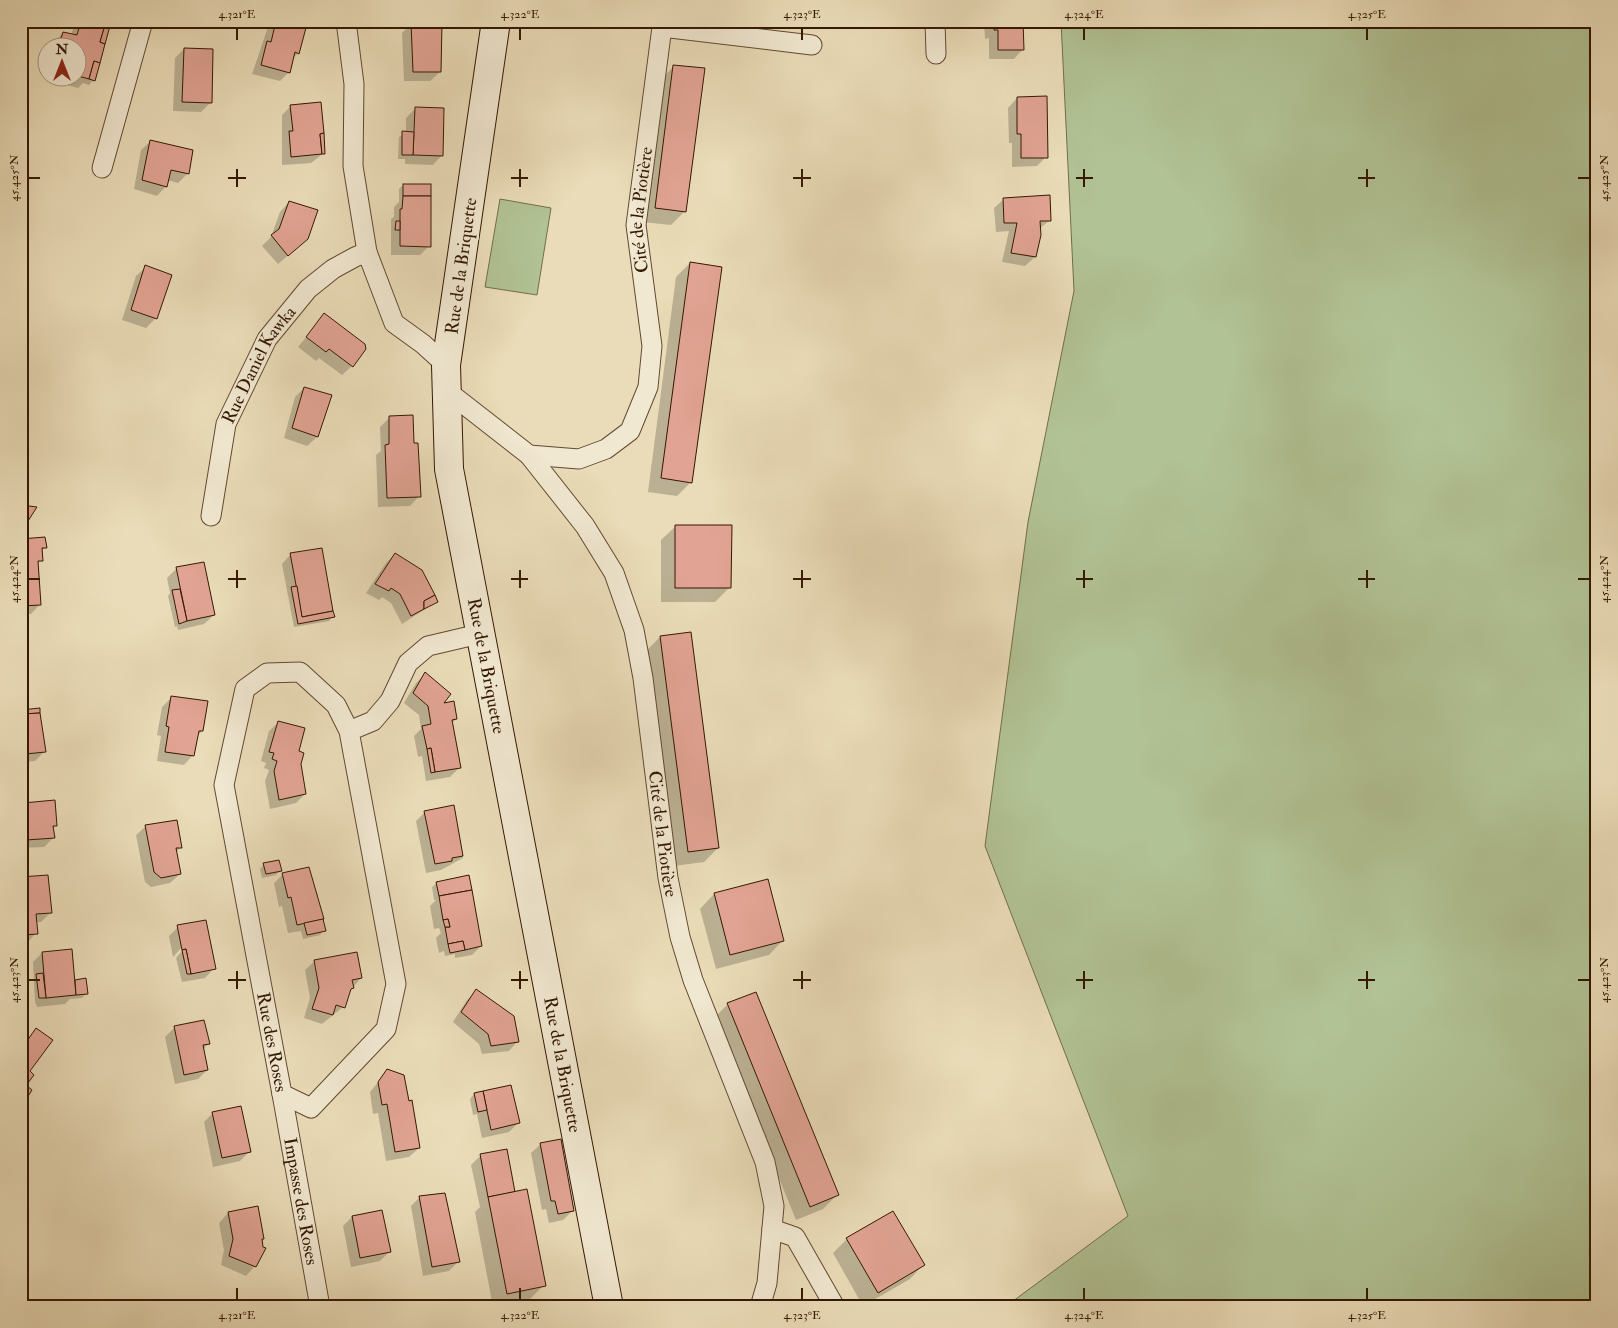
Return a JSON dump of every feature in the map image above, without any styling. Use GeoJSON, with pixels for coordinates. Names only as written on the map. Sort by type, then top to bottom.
{"type":"FeatureCollection","features":[{"type":"Feature","properties":{"kind":"main road","name":"Rue de la Briquette"},"geometry":{"type":"LineString","coordinates":[[496,21],[446,378],[449,469],[609,1307]]}},
{"type":"Feature","properties":{"kind":"street"},"geometry":{"type":"LineString","coordinates":[[102,168],[143,21]]}},
{"type":"Feature","properties":{"kind":"street"},"geometry":{"type":"LineString","coordinates":[[346,21],[354,84],[353,166],[367,252],[394,323],[423,344],[446,378]]}},
{"type":"Feature","properties":{"kind":"street"},"geometry":{"type":"LineString","coordinates":[[936,21],[936,54]]}},
{"type":"Feature","properties":{"kind":"street","name":"Cité de la Piotière"},"geometry":{"type":"LineString","coordinates":[[529,455],[579,459],[606,449],[630,431],[648,387],[652,346],[636,225],[662,27],[812,45]]}},
{"type":"Feature","properties":{"kind":"street","name":"Rue Daniel Kawka"},"geometry":{"type":"LineString","coordinates":[[211,516],[226,424],[267,339],[308,289],[333,269],[367,252]]}},
{"type":"Feature","properties":{"kind":"street","name":"Cité de la Piotière"},"geometry":{"type":"LineString","coordinates":[[446,378],[529,455],[585,526],[609,565],[634,630],[643,678],[668,878],[680,938],[693,980],[765,1162],[774,1206],[767,1283],[760,1307]]}},
{"type":"Feature","properties":{"kind":"street"},"geometry":{"type":"LineString","coordinates":[[349,731],[373,720],[390,701],[408,663],[428,646],[480,634]]}},
{"type":"Feature","properties":{"kind":"street","name":"Rue des Roses"},"geometry":{"type":"LineString","coordinates":[[300,672],[336,705],[349,731],[396,984],[386,1029],[311,1108],[282,1094],[224,785],[245,689],[267,673],[300,672]]}},
{"type":"Feature","properties":{"kind":"street","name":"Impasse des Roses"},"geometry":{"type":"LineString","coordinates":[[282,1094],[320,1307]]}},
{"type":"Feature","properties":{"kind":"street"},"geometry":{"type":"LineString","coordinates":[[772,1229],[795,1237],[834,1307]]}},
{"type":"Feature","properties":{"kind":"green space"},"geometry":{"type":"Polygon","coordinates":[[[1061,21],[1597,21],[1597,1307],[1005,1307],[1128,1216],[985,846],[1028,522],[1074,291],[1061,21]]]}},
{"type":"Feature","properties":{"kind":"green space"},"geometry":{"type":"Polygon","coordinates":[[[500,199],[551,208],[537,295],[485,287],[500,199]]]}},
{"type":"Feature","properties":{"kind":"building"},"geometry":{"type":"Polygon","coordinates":[[[81,21],[93,21],[105,25],[100,42],[105,44],[100,63],[94,61],[89,79],[88,38],[61,38],[63,32],[77,35],[81,21]]]}},
{"type":"Feature","properties":{"kind":"building"},"geometry":{"type":"Polygon","coordinates":[[[276,21],[307,24],[299,54],[295,52],[290,73],[261,65],[267,41],[271,42],[276,21]]]}},
{"type":"Feature","properties":{"kind":"building"},"geometry":{"type":"Polygon","coordinates":[[[994,21],[1023,21],[1024,50],[998,50],[998,30],[994,30],[994,21]]]}},
{"type":"Feature","properties":{"kind":"building"},"geometry":{"type":"Polygon","coordinates":[[[411,23],[442,23],[441,72],[413,72],[411,23]]]}},
{"type":"Feature","properties":{"kind":"building"},"geometry":{"type":"Polygon","coordinates":[[[105,25],[110,26],[105,44],[100,42],[105,25]]]}},
{"type":"Feature","properties":{"kind":"building"},"geometry":{"type":"Polygon","coordinates":[[[184,48],[213,49],[212,103],[182,102],[184,48]]]}},
{"type":"Feature","properties":{"kind":"building"},"geometry":{"type":"Polygon","coordinates":[[[94,61],[100,63],[95,81],[89,79],[94,61]]]}},
{"type":"Feature","properties":{"kind":"building"},"geometry":{"type":"Polygon","coordinates":[[[673,65],[705,68],[686,212],[655,208],[673,65]]]}},
{"type":"Feature","properties":{"kind":"building"},"geometry":{"type":"Polygon","coordinates":[[[1047,96],[1048,158],[1021,158],[1021,134],[1017,134],[1017,97],[1047,96]]]}},
{"type":"Feature","properties":{"kind":"building"},"geometry":{"type":"Polygon","coordinates":[[[321,102],[324,133],[320,134],[322,154],[291,157],[289,131],[293,131],[290,105],[321,102]]]}},
{"type":"Feature","properties":{"kind":"building"},"geometry":{"type":"Polygon","coordinates":[[[415,107],[444,108],[443,156],[413,155],[415,107]]]}},
{"type":"Feature","properties":{"kind":"building"},"geometry":{"type":"Polygon","coordinates":[[[402,131],[414,132],[413,155],[402,155],[402,131]]]}},
{"type":"Feature","properties":{"kind":"building"},"geometry":{"type":"Polygon","coordinates":[[[324,133],[325,154],[322,154],[320,134],[324,133]]]}},
{"type":"Feature","properties":{"kind":"building"},"geometry":{"type":"Polygon","coordinates":[[[150,140],[193,150],[189,174],[171,170],[167,187],[142,180],[150,140]]]}},
{"type":"Feature","properties":{"kind":"building"},"geometry":{"type":"Polygon","coordinates":[[[403,184],[431,184],[431,196],[403,196],[403,184]]]}},
{"type":"Feature","properties":{"kind":"building"},"geometry":{"type":"Polygon","coordinates":[[[1050,195],[1051,221],[1040,221],[1041,235],[1036,257],[1011,253],[1017,223],[1004,223],[1003,198],[1050,195]]]}},
{"type":"Feature","properties":{"kind":"building"},"geometry":{"type":"Polygon","coordinates":[[[403,196],[431,196],[431,247],[400,246],[400,209],[402,209],[403,196]]]}},
{"type":"Feature","properties":{"kind":"building"},"geometry":{"type":"Polygon","coordinates":[[[289,201],[318,210],[308,239],[288,256],[271,235],[279,229],[289,201]]]}},
{"type":"Feature","properties":{"kind":"building"},"geometry":{"type":"Polygon","coordinates":[[[396,221],[400,221],[400,230],[395,230],[396,221]]]}},
{"type":"Feature","properties":{"kind":"building"},"geometry":{"type":"Polygon","coordinates":[[[690,262],[722,267],[692,483],[661,478],[690,262]]]}},
{"type":"Feature","properties":{"kind":"building"},"geometry":{"type":"Polygon","coordinates":[[[145,265],[172,275],[157,319],[131,310],[145,265]]]}},
{"type":"Feature","properties":{"kind":"building"},"geometry":{"type":"Polygon","coordinates":[[[324,313],[365,344],[366,349],[353,367],[329,349],[326,352],[306,337],[324,313]]]}},
{"type":"Feature","properties":{"kind":"building"},"geometry":{"type":"Polygon","coordinates":[[[304,387],[332,395],[318,437],[292,428],[304,387]]]}},
{"type":"Feature","properties":{"kind":"building"},"geometry":{"type":"Polygon","coordinates":[[[413,415],[414,443],[418,443],[421,497],[387,498],[385,445],[389,444],[389,416],[413,415]]]}},
{"type":"Feature","properties":{"kind":"building"},"geometry":{"type":"Polygon","coordinates":[[[21,505],[37,507],[21,532],[21,505]]]}},
{"type":"Feature","properties":{"kind":"building"},"geometry":{"type":"Polygon","coordinates":[[[675,525],[732,525],[731,588],[675,588],[675,525]]]}},
{"type":"Feature","properties":{"kind":"building"},"geometry":{"type":"Polygon","coordinates":[[[45,537],[47,548],[42,548],[43,561],[38,561],[41,605],[21,606],[21,539],[45,537]]]}},
{"type":"Feature","properties":{"kind":"building"},"geometry":{"type":"Polygon","coordinates":[[[322,548],[333,611],[302,617],[290,553],[322,548]]]}},
{"type":"Feature","properties":{"kind":"building"},"geometry":{"type":"Polygon","coordinates":[[[395,553],[422,570],[435,595],[424,601],[424,609],[411,616],[400,594],[391,588],[389,591],[375,584],[395,553]]]}},
{"type":"Feature","properties":{"kind":"building"},"geometry":{"type":"Polygon","coordinates":[[[204,562],[215,615],[187,621],[176,567],[204,562]]]}},
{"type":"Feature","properties":{"kind":"building"},"geometry":{"type":"Polygon","coordinates":[[[297,586],[302,617],[333,611],[335,617],[298,624],[291,587],[297,586]]]}},
{"type":"Feature","properties":{"kind":"building"},"geometry":{"type":"Polygon","coordinates":[[[180,589],[187,621],[179,624],[172,590],[180,589]]]}},
{"type":"Feature","properties":{"kind":"building"},"geometry":{"type":"Polygon","coordinates":[[[435,595],[438,602],[424,609],[424,601],[435,595]]]}},
{"type":"Feature","properties":{"kind":"building"},"geometry":{"type":"Polygon","coordinates":[[[691,632],[719,848],[688,852],[660,636],[691,632]]]}},
{"type":"Feature","properties":{"kind":"building"},"geometry":{"type":"Polygon","coordinates":[[[21,655],[25,691],[21,691],[21,655]]]}},
{"type":"Feature","properties":{"kind":"building"},"geometry":{"type":"Polygon","coordinates":[[[425,672],[451,694],[444,703],[454,701],[457,719],[452,720],[461,768],[435,772],[431,748],[427,749],[422,726],[431,724],[428,706],[413,693],[425,672]]]}},
{"type":"Feature","properties":{"kind":"building"},"geometry":{"type":"Polygon","coordinates":[[[171,696],[208,701],[203,731],[199,731],[194,756],[165,752],[169,727],[166,726],[171,696]]]}},
{"type":"Feature","properties":{"kind":"building"},"geometry":{"type":"Polygon","coordinates":[[[40,708],[40,713],[22,714],[21,710],[40,708]]]}},
{"type":"Feature","properties":{"kind":"building"},"geometry":{"type":"Polygon","coordinates":[[[40,713],[46,752],[25,754],[25,759],[21,759],[22,714],[40,713]]]}},
{"type":"Feature","properties":{"kind":"building"},"geometry":{"type":"Polygon","coordinates":[[[278,721],[305,728],[299,751],[304,753],[301,764],[306,794],[279,800],[274,771],[277,761],[272,759],[274,753],[269,752],[278,721]]]}},
{"type":"Feature","properties":{"kind":"building"},"geometry":{"type":"Polygon","coordinates":[[[431,748],[435,772],[431,773],[427,749],[431,748]]]}},
{"type":"Feature","properties":{"kind":"building"},"geometry":{"type":"Polygon","coordinates":[[[55,800],[57,826],[53,826],[55,838],[26,840],[23,803],[55,800]]]}},
{"type":"Feature","properties":{"kind":"building"},"geometry":{"type":"Polygon","coordinates":[[[454,805],[463,856],[452,858],[452,861],[435,864],[424,811],[454,805]]]}},
{"type":"Feature","properties":{"kind":"building"},"geometry":{"type":"Polygon","coordinates":[[[177,820],[182,848],[176,848],[181,874],[161,878],[154,872],[145,825],[177,820]]]}},
{"type":"Feature","properties":{"kind":"building"},"geometry":{"type":"Polygon","coordinates":[[[279,860],[282,871],[266,874],[263,863],[279,860]]]}},
{"type":"Feature","properties":{"kind":"building"},"geometry":{"type":"Polygon","coordinates":[[[309,867],[324,919],[297,925],[291,897],[288,898],[282,873],[309,867]]]}},
{"type":"Feature","properties":{"kind":"building"},"geometry":{"type":"Polygon","coordinates":[[[48,875],[52,913],[36,914],[38,934],[21,935],[21,877],[48,875]]]}},
{"type":"Feature","properties":{"kind":"building"},"geometry":{"type":"Polygon","coordinates":[[[469,875],[472,890],[439,896],[436,882],[469,875]]]}},
{"type":"Feature","properties":{"kind":"building"},"geometry":{"type":"Polygon","coordinates":[[[768,879],[784,941],[730,955],[714,893],[768,879]]]}},
{"type":"Feature","properties":{"kind":"building"},"geometry":{"type":"Polygon","coordinates":[[[472,890],[482,946],[465,950],[463,941],[448,944],[445,927],[450,927],[448,919],[443,920],[439,896],[472,890]]]}},
{"type":"Feature","properties":{"kind":"building"},"geometry":{"type":"Polygon","coordinates":[[[323,919],[326,931],[307,935],[304,923],[323,919]]]}},
{"type":"Feature","properties":{"kind":"building"},"geometry":{"type":"Polygon","coordinates":[[[448,919],[450,927],[445,927],[443,920],[448,919]]]}},
{"type":"Feature","properties":{"kind":"building"},"geometry":{"type":"Polygon","coordinates":[[[206,920],[216,969],[191,974],[186,949],[182,950],[177,925],[206,920]]]}},
{"type":"Feature","properties":{"kind":"building"},"geometry":{"type":"Polygon","coordinates":[[[463,941],[465,950],[450,953],[448,944],[463,941]]]}},
{"type":"Feature","properties":{"kind":"building"},"geometry":{"type":"Polygon","coordinates":[[[72,949],[76,995],[46,998],[42,952],[72,949]]]}},
{"type":"Feature","properties":{"kind":"building"},"geometry":{"type":"Polygon","coordinates":[[[186,949],[191,974],[187,974],[182,950],[186,949]]]}},
{"type":"Feature","properties":{"kind":"building"},"geometry":{"type":"Polygon","coordinates":[[[357,952],[362,978],[352,980],[354,988],[351,989],[345,1008],[336,1005],[333,1015],[312,1009],[319,988],[314,960],[357,952]]]}},
{"type":"Feature","properties":{"kind":"building"},"geometry":{"type":"Polygon","coordinates":[[[43,973],[46,998],[39,998],[36,974],[43,973]]]}},
{"type":"Feature","properties":{"kind":"building"},"geometry":{"type":"Polygon","coordinates":[[[86,978],[88,994],[76,995],[75,980],[86,978]]]}},
{"type":"Feature","properties":{"kind":"building"},"geometry":{"type":"Polygon","coordinates":[[[476,989],[514,1016],[519,1042],[491,1046],[488,1034],[461,1012],[476,989]]]}},
{"type":"Feature","properties":{"kind":"building"},"geometry":{"type":"Polygon","coordinates":[[[756,992],[839,1195],[810,1207],[727,1003],[756,992]]]}},
{"type":"Feature","properties":{"kind":"building"},"geometry":{"type":"Polygon","coordinates":[[[204,1020],[210,1044],[203,1045],[208,1070],[184,1075],[174,1026],[204,1020]]]}},
{"type":"Feature","properties":{"kind":"building"},"geometry":{"type":"Polygon","coordinates":[[[36,1028],[53,1040],[30,1071],[34,1075],[21,1092],[21,1037],[27,1041],[36,1028]]]}},
{"type":"Feature","properties":{"kind":"building"},"geometry":{"type":"Polygon","coordinates":[[[387,1069],[404,1075],[409,1101],[412,1100],[420,1148],[395,1152],[387,1104],[382,1105],[378,1082],[387,1069]]]}},
{"type":"Feature","properties":{"kind":"building"},"geometry":{"type":"Polygon","coordinates":[[[26,1085],[32,1090],[27,1098],[21,1094],[26,1085]]]}},
{"type":"Feature","properties":{"kind":"building"},"geometry":{"type":"Polygon","coordinates":[[[511,1085],[520,1123],[491,1130],[483,1091],[511,1085]]]}},
{"type":"Feature","properties":{"kind":"building"},"geometry":{"type":"Polygon","coordinates":[[[483,1091],[487,1110],[478,1112],[474,1093],[483,1091]]]}},
{"type":"Feature","properties":{"kind":"building"},"geometry":{"type":"Polygon","coordinates":[[[241,1106],[251,1152],[222,1158],[212,1112],[241,1106]]]}},
{"type":"Feature","properties":{"kind":"building"},"geometry":{"type":"Polygon","coordinates":[[[561,1139],[574,1211],[558,1214],[555,1201],[551,1201],[540,1143],[561,1139]]]}},
{"type":"Feature","properties":{"kind":"building"},"geometry":{"type":"Polygon","coordinates":[[[507,1149],[515,1192],[488,1197],[480,1154],[507,1149]]]}},
{"type":"Feature","properties":{"kind":"building"},"geometry":{"type":"Polygon","coordinates":[[[527,1189],[546,1286],[507,1294],[488,1197],[527,1189]]]}},
{"type":"Feature","properties":{"kind":"building"},"geometry":{"type":"Polygon","coordinates":[[[445,1193],[460,1262],[432,1267],[419,1196],[445,1193]]]}},
{"type":"Feature","properties":{"kind":"building"},"geometry":{"type":"Polygon","coordinates":[[[258,1206],[264,1239],[262,1239],[263,1247],[266,1248],[256,1267],[229,1256],[233,1239],[228,1212],[258,1206]]]}},
{"type":"Feature","properties":{"kind":"building"},"geometry":{"type":"Polygon","coordinates":[[[382,1210],[391,1252],[360,1258],[352,1216],[382,1210]]]}},
{"type":"Feature","properties":{"kind":"building"},"geometry":{"type":"Polygon","coordinates":[[[893,1211],[925,1265],[878,1293],[846,1238],[893,1211]]]}}]}
